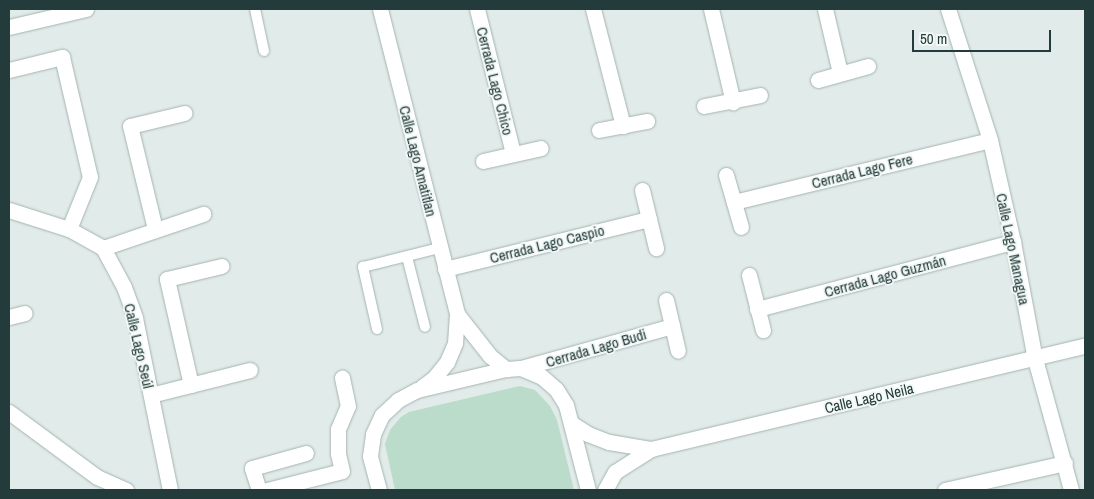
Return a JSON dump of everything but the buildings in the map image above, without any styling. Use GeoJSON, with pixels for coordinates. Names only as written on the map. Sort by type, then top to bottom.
{"type":"FeatureCollection","features":[{"type":"Feature","properties":{"kind":"street"},"geometry":{"type":"LineString","coordinates":[[9,27],[86,9]]}},
{"type":"Feature","properties":{"kind":"street","name":"Calle Lago Amatitlan"},"geometry":{"type":"LineString","coordinates":[[380,9],[457,314]]}},
{"type":"Feature","properties":{"kind":"street","name":"Cerrada Lago Chico"},"geometry":{"type":"LineString","coordinates":[[477,9],[513,153]]}},
{"type":"Feature","properties":{"kind":"street"},"geometry":{"type":"LineString","coordinates":[[592,9],[623,126]]}},
{"type":"Feature","properties":{"kind":"street"},"geometry":{"type":"LineString","coordinates":[[711,9],[732,102]]}},
{"type":"Feature","properties":{"kind":"street"},"geometry":{"type":"LineString","coordinates":[[825,9],[840,73]]}},
{"type":"Feature","properties":{"kind":"street","name":"Calle Lago Managua"},"geometry":{"type":"LineString","coordinates":[[948,9],[990,140],[1013,242],[1035,359],[1071,490]]}},
{"type":"Feature","properties":{"kind":"street"},"geometry":{"type":"LineString","coordinates":[[9,70],[62,57],[90,177],[69,229]]}},
{"type":"Feature","properties":{"kind":"street"},"geometry":{"type":"LineString","coordinates":[[818,80],[868,66]]}},
{"type":"Feature","properties":{"kind":"street"},"geometry":{"type":"LineString","coordinates":[[704,106],[760,95]]}},
{"type":"Feature","properties":{"kind":"street"},"geometry":{"type":"LineString","coordinates":[[155,229],[130,126],[184,113]]}},
{"type":"Feature","properties":{"kind":"street"},"geometry":{"type":"LineString","coordinates":[[599,130],[647,121]]}},
{"type":"Feature","properties":{"kind":"street","name":"Cerrada Lago Fere"},"geometry":{"type":"LineString","coordinates":[[734,202],[990,140]]}},
{"type":"Feature","properties":{"kind":"street"},"geometry":{"type":"LineString","coordinates":[[483,161],[541,148]]}},
{"type":"Feature","properties":{"kind":"street"},"geometry":{"type":"LineString","coordinates":[[726,175],[741,227]]}},
{"type":"Feature","properties":{"kind":"street"},"geometry":{"type":"LineString","coordinates":[[642,190],[656,248]]}},
{"type":"Feature","properties":{"kind":"street"},"geometry":{"type":"LineString","coordinates":[[9,210],[69,229],[103,248],[203,214]]}},
{"type":"Feature","properties":{"kind":"street","name":"Cerrada Lago Caspio"},"geometry":{"type":"LineString","coordinates":[[445,269],[649,219]]}},
{"type":"Feature","properties":{"kind":"street","name":"Cerrada Lago Guzmán"},"geometry":{"type":"LineString","coordinates":[[757,309],[1013,242]]}},
{"type":"Feature","properties":{"kind":"street","name":"Calle Lago Seúl"},"geometry":{"type":"LineString","coordinates":[[103,248],[124,287],[135,318],[170,490]]}},
{"type":"Feature","properties":{"kind":"street"},"geometry":{"type":"LineString","coordinates":[[191,385],[167,279],[222,266]]}},
{"type":"Feature","properties":{"kind":"street"},"geometry":{"type":"LineString","coordinates":[[749,276],[763,330]]}},
{"type":"Feature","properties":{"kind":"street"},"geometry":{"type":"LineString","coordinates":[[666,300],[678,352]]}},
{"type":"Feature","properties":{"kind":"street"},"geometry":{"type":"LineString","coordinates":[[9,317],[25,313]]}},
{"type":"Feature","properties":{"kind":"street"},"geometry":{"type":"LineString","coordinates":[[457,314],[490,356],[514,368],[542,378],[556,390],[566,405],[588,490]]}},
{"type":"Feature","properties":{"kind":"street"},"geometry":{"type":"LineString","coordinates":[[379,490],[370,456],[373,434],[382,415],[398,400],[434,378],[447,362],[455,343],[457,314]]}},
{"type":"Feature","properties":{"kind":"street","name":"Cerrada Lago Budi"},"geometry":{"type":"LineString","coordinates":[[514,368],[672,326]]}},
{"type":"Feature","properties":{"kind":"street","name":"Calle Lago Neila"},"geometry":{"type":"LineString","coordinates":[[652,449],[1085,346]]}},
{"type":"Feature","properties":{"kind":"street"},"geometry":{"type":"LineString","coordinates":[[417,390],[514,368]]}},
{"type":"Feature","properties":{"kind":"street"},"geometry":{"type":"LineString","coordinates":[[150,395],[250,370]]}},
{"type":"Feature","properties":{"kind":"street"},"geometry":{"type":"LineString","coordinates":[[267,490],[342,471],[338,454],[338,429],[348,406],[342,378]]}},
{"type":"Feature","properties":{"kind":"street"},"geometry":{"type":"LineString","coordinates":[[9,412],[97,477],[126,490]]}},
{"type":"Feature","properties":{"kind":"street"},"geometry":{"type":"LineString","coordinates":[[571,423],[588,434],[609,442],[652,449]]}},
{"type":"Feature","properties":{"kind":"street"},"geometry":{"type":"LineString","coordinates":[[605,490],[615,472],[652,449]]}},
{"type":"Feature","properties":{"kind":"street"},"geometry":{"type":"LineString","coordinates":[[258,490],[252,468],[306,453]]}},
{"type":"Feature","properties":{"kind":"street"},"geometry":{"type":"LineString","coordinates":[[945,490],[1065,463]]}},
{"type":"Feature","properties":{"kind":"street"},"geometry":{"type":"LineString","coordinates":[[366,490],[375,474]]}},
{"type":"Feature","properties":{"kind":"lane"},"geometry":{"type":"LineString","coordinates":[[255,9],[264,51]]}},
{"type":"Feature","properties":{"kind":"lane"},"geometry":{"type":"LineString","coordinates":[[377,329],[363,268],[440,248]]}},
{"type":"Feature","properties":{"kind":"lane"},"geometry":{"type":"LineString","coordinates":[[407,257],[425,327]]}},
{"type":"Feature","properties":{"kind":"green space"},"geometry":{"type":"Polygon","coordinates":[[[520,386],[535,390],[550,406],[557,420],[574,490],[395,490],[385,444],[390,430],[401,417],[409,412],[520,386]]]}}]}
